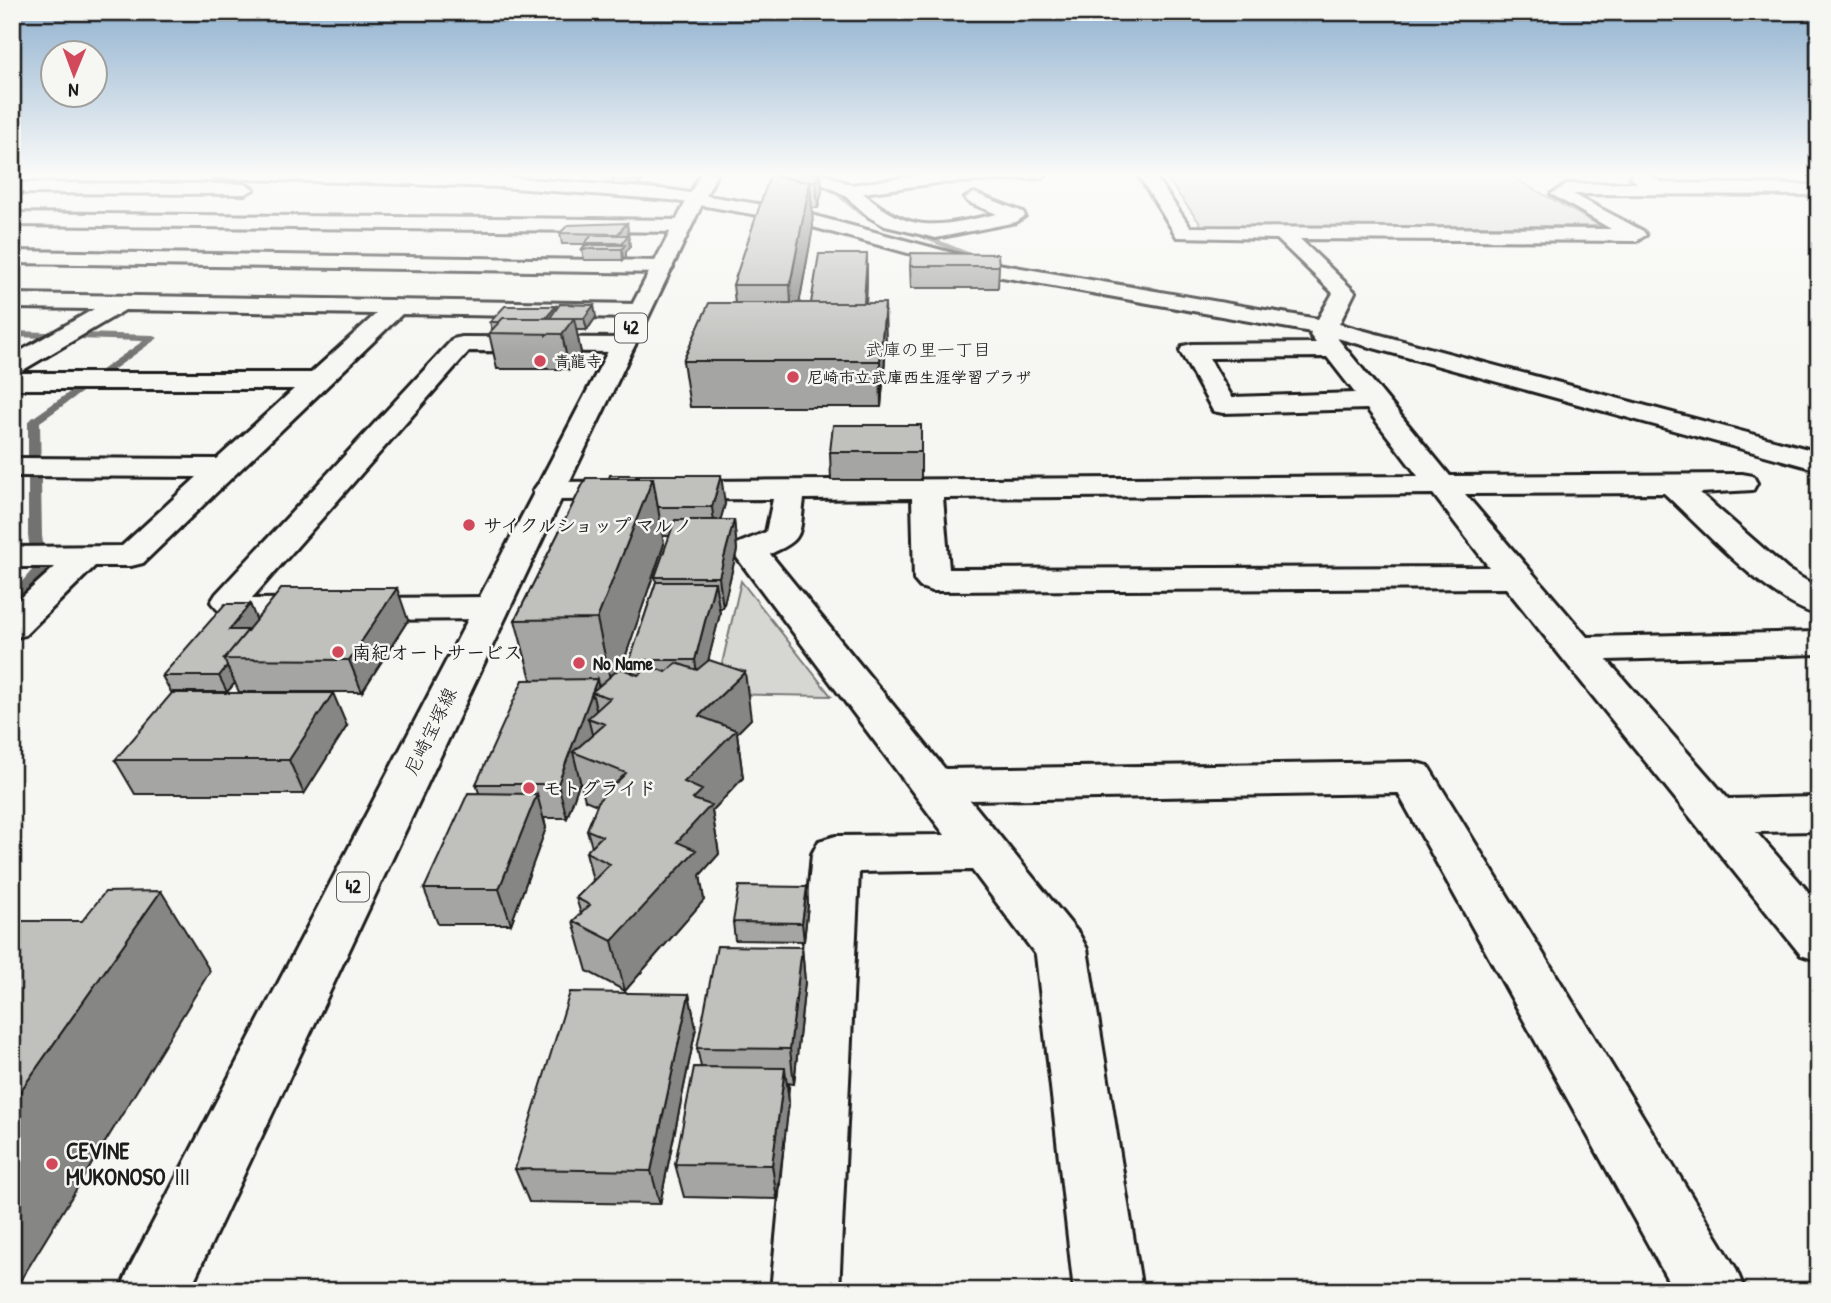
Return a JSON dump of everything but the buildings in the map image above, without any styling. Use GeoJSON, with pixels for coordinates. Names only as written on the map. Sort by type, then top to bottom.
{"type":"FeatureCollection","features":[{"type":"Feature","properties":{"kind":"street","name":"尼崎宝塚線"},"geometry":{"type":"LineString","coordinates":[[154,1291],[490,608],[678,234]]}},
{"type":"Feature","properties":{"kind":"street"},"geometry":{"type":"LineString","coordinates":[[859,234],[985,268],[1330,339],[1819,461]]}},
{"type":"Feature","properties":{"kind":"street"},"geometry":{"type":"LineString","coordinates":[[1264,234],[1636,235],[1634,234]]}},
{"type":"Feature","properties":{"kind":"street"},"geometry":{"type":"LineString","coordinates":[[1283,234],[1344,292],[1330,339]]}},
{"type":"Feature","properties":{"kind":"street"},"geometry":{"type":"LineString","coordinates":[[12,257],[663,267]]}},
{"type":"Feature","properties":{"kind":"street"},"geometry":{"type":"LineString","coordinates":[[12,301],[395,308],[630,328]]}},
{"type":"Feature","properties":{"kind":"street"},"geometry":{"type":"LineString","coordinates":[[12,367],[120,303]]}},
{"type":"Feature","properties":{"kind":"street"},"geometry":{"type":"LineString","coordinates":[[27,556],[131,556],[395,308]]}},
{"type":"Feature","properties":{"kind":"street"},"geometry":{"type":"LineString","coordinates":[[490,608],[242,610],[229,602],[462,344],[630,328]]}},
{"type":"Feature","properties":{"kind":"street"},"geometry":{"type":"LineString","coordinates":[[1330,339],[1375,401],[1515,577],[1819,940]]}},
{"type":"Feature","properties":{"kind":"street"},"geometry":{"type":"LineString","coordinates":[[1330,339],[1192,351],[1223,405],[1375,401]]}},
{"type":"Feature","properties":{"kind":"street"},"geometry":{"type":"LineString","coordinates":[[12,381],[317,381]]}},
{"type":"Feature","properties":{"kind":"street"},"geometry":{"type":"LineString","coordinates":[[24,467],[225,468]]}},
{"type":"Feature","properties":{"kind":"street"},"geometry":{"type":"LineString","coordinates":[[549,491],[1742,483]]}},
{"type":"Feature","properties":{"kind":"street"},"geometry":{"type":"LineString","coordinates":[[1672,484],[1776,577],[1819,604]]}},
{"type":"Feature","properties":{"kind":"street"},"geometry":{"type":"LineString","coordinates":[[927,489],[932,580],[1515,577]]}},
{"type":"Feature","properties":{"kind":"street"},"geometry":{"type":"LineString","coordinates":[[790,490],[782,537],[749,551],[1061,948],[1108,1291]]}},
{"type":"Feature","properties":{"kind":"street"},"geometry":{"type":"LineString","coordinates":[[12,628],[86,556]]}},
{"type":"Feature","properties":{"kind":"street"},"geometry":{"type":"LineString","coordinates":[[1575,649],[1819,643]]}},
{"type":"Feature","properties":{"kind":"street"},"geometry":{"type":"LineString","coordinates":[[931,785],[1412,777],[1711,1291]]}},
{"type":"Feature","properties":{"kind":"street"},"geometry":{"type":"LineString","coordinates":[[1715,816],[1819,814]]}},
{"type":"Feature","properties":{"kind":"street"},"geometry":{"type":"LineString","coordinates":[[806,1291],[836,854],[984,852]]}},
{"type":"Feature","properties":{"kind":"shaded area"},"geometry":{"type":"Polygon","coordinates":[[[741,581],[831,696],[715,694],[741,581]]]}},
{"type":"Feature","properties":{"kind":"waterway"},"geometry":{"type":"LineString","coordinates":[[919,234],[983,260]]}},
{"type":"Feature","properties":{"kind":"waterway"},"geometry":{"type":"LineString","coordinates":[[1066,277],[1149,289],[1198,301]]}},
{"type":"Feature","properties":{"kind":"waterway"},"geometry":{"type":"LineString","coordinates":[[12,334],[153,338],[34,421],[35,536],[40,570],[12,603]]}},
{"type":"Feature","properties":{"kind":"place","name":"青龍寺"},"geometry":{"type":"Point","coordinates":[540,361]}},
{"type":"Feature","properties":{"kind":"place","name":"尼崎市立武庫西生涯学習プラザ"},"geometry":{"type":"Point","coordinates":[793,377]}},
{"type":"Feature","properties":{"kind":"place","name":"サイクルショップ マルノ"},"geometry":{"type":"Point","coordinates":[469,525]}},
{"type":"Feature","properties":{"kind":"place","name":"南紀オートサービス"},"geometry":{"type":"Point","coordinates":[338,652]}},
{"type":"Feature","properties":{"kind":"place","name":"No Name"},"geometry":{"type":"Point","coordinates":[579,663]}},
{"type":"Feature","properties":{"kind":"place","name":"モトグライド"},"geometry":{"type":"Point","coordinates":[529,788]}},
{"type":"Feature","properties":{"kind":"place","name":"CEVINE MUKONOSO Ⅲ"},"geometry":{"type":"Point","coordinates":[52,1164]}},
{"type":"Feature","properties":{"kind":"district","name":"武庫の里一丁目"},"geometry":{"type":"Point","coordinates":[928,350]}}]}
